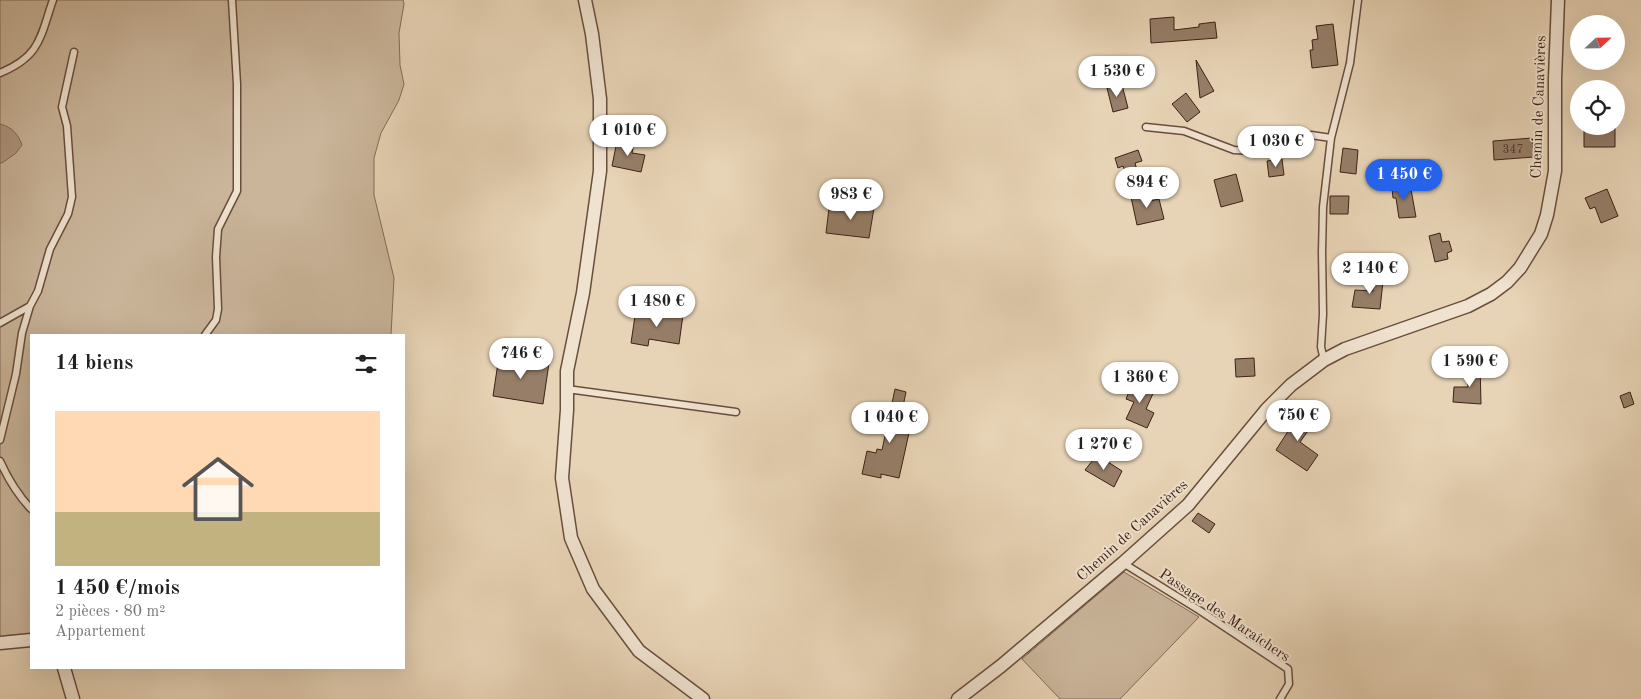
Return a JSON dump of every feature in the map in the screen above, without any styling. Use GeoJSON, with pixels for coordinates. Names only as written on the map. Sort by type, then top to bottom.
{"type":"FeatureCollection","features":[{"type":"Feature","properties":{"kind":"street"},"geometry":{"type":"LineString","coordinates":[[585,0],[592,34],[600,99],[600,171],[583,294],[567,371],[562,478],[571,538],[593,589],[639,651],[702,699]]}},
{"type":"Feature","properties":{"kind":"street","name":"Chemin de Canavières"},"geometry":{"type":"LineString","coordinates":[[958,699],[1001,666],[1123,563],[1188,505],[1267,409],[1291,385],[1324,360],[1345,349],[1468,306],[1491,294],[1507,282],[1530,253],[1541,234],[1547,215],[1555,171],[1555,79],[1558,0]]}},
{"type":"Feature","properties":{"kind":"street"},"geometry":{"type":"LineString","coordinates":[[0,643],[30,640]]}},
{"type":"Feature","properties":{"kind":"street"},"geometry":{"type":"LineString","coordinates":[[64,669],[73,699]]}},
{"type":"Feature","properties":{"kind":"lane"},"geometry":{"type":"LineString","coordinates":[[0,73],[13,68],[30,55],[42,35],[53,0]]}},
{"type":"Feature","properties":{"kind":"lane"},"geometry":{"type":"LineString","coordinates":[[206,334],[216,320],[218,309],[216,258],[218,229],[236,191],[236,84],[232,0]]}},
{"type":"Feature","properties":{"kind":"lane"},"geometry":{"type":"LineString","coordinates":[[1324,360],[1321,347],[1324,314],[1323,207],[1331,138],[1350,63],[1358,0]]}},
{"type":"Feature","properties":{"kind":"lane"},"geometry":{"type":"LineString","coordinates":[[0,440],[16,374],[22,333],[30,306],[38,292],[50,249],[68,214],[72,197],[67,126],[62,107],[74,52]]}},
{"type":"Feature","properties":{"kind":"lane"},"geometry":{"type":"LineString","coordinates":[[1146,127],[1184,131],[1234,150],[1254,151],[1271,149],[1311,135],[1331,138]]}},
{"type":"Feature","properties":{"kind":"lane"},"geometry":{"type":"LineString","coordinates":[[0,323],[30,306]]}},
{"type":"Feature","properties":{"kind":"lane"},"geometry":{"type":"LineString","coordinates":[[567,389],[736,412]]}},
{"type":"Feature","properties":{"kind":"lane"},"geometry":{"type":"LineString","coordinates":[[0,461],[18,495],[30,508]]}},
{"type":"Feature","properties":{"kind":"lane","name":"Passage des Maraîchers"},"geometry":{"type":"LineString","coordinates":[[1123,563],[1207,615],[1288,669],[1289,684],[1280,699]]}},
{"type":"Feature","properties":{"kind":"shaded area"},"geometry":{"type":"Polygon","coordinates":[[[0,0],[403,0],[399,33],[400,65],[404,84],[399,100],[381,133],[374,158],[374,195],[394,278],[391,334],[30,334],[30,640],[0,643],[0,0]]]}},
{"type":"Feature","properties":{"kind":"shaded area"},"geometry":{"type":"Polygon","coordinates":[[[0,124],[14,132],[22,145],[16,153],[2,163],[0,163],[0,124]]]}},
{"type":"Feature","properties":{"kind":"shaded area"},"geometry":{"type":"Polygon","coordinates":[[[1124,572],[1199,617],[1120,699],[1060,699],[1022,659],[1124,572]]]}},
{"type":"Feature","properties":{"kind":"building"},"geometry":{"type":"Polygon","coordinates":[[[1174,17],[1174,30],[1199,27],[1199,24],[1215,22],[1217,38],[1151,43],[1150,19],[1174,17]]]}},
{"type":"Feature","properties":{"kind":"building"},"geometry":{"type":"Polygon","coordinates":[[[1333,24],[1338,65],[1312,68],[1310,50],[1313,50],[1312,40],[1318,39],[1316,26],[1333,24]]]}},
{"type":"Feature","properties":{"kind":"building"},"geometry":{"type":"Polygon","coordinates":[[[1196,60],[1214,91],[1200,98],[1196,60]]]}},
{"type":"Feature","properties":{"kind":"building"},"geometry":{"type":"Polygon","coordinates":[[[1122,85],[1128,108],[1113,112],[1107,88],[1122,85]]]}},
{"type":"Feature","properties":{"kind":"building"},"geometry":{"type":"Polygon","coordinates":[[[1186,93],[1200,112],[1187,122],[1172,104],[1186,93]]]}},
{"type":"Feature","properties":{"kind":"building"},"geometry":{"type":"Polygon","coordinates":[[[1584,135],[1615,135],[1615,147],[1584,147],[1584,135]]]}},
{"type":"Feature","properties":{"kind":"building"},"geometry":{"type":"Polygon","coordinates":[[[1532,138],[1534,157],[1494,160],[1493,141],[1532,138]]]}},
{"type":"Feature","properties":{"kind":"building"},"geometry":{"type":"Polygon","coordinates":[[[617,141],[634,144],[632,153],[645,155],[641,172],[612,166],[617,141]]]}},
{"type":"Feature","properties":{"kind":"building"},"geometry":{"type":"Polygon","coordinates":[[[1343,148],[1358,150],[1356,174],[1340,172],[1343,148]]]}},
{"type":"Feature","properties":{"kind":"building"},"geometry":{"type":"Polygon","coordinates":[[[1138,150],[1142,161],[1135,163],[1138,174],[1127,177],[1123,166],[1118,168],[1115,158],[1138,150]]]}},
{"type":"Feature","properties":{"kind":"building"},"geometry":{"type":"Polygon","coordinates":[[[1282,159],[1284,175],[1269,177],[1267,161],[1282,159]]]}},
{"type":"Feature","properties":{"kind":"building"},"geometry":{"type":"Polygon","coordinates":[[[1236,174],[1243,201],[1221,207],[1214,180],[1236,174]]]}},
{"type":"Feature","properties":{"kind":"building"},"geometry":{"type":"Polygon","coordinates":[[[1410,184],[1416,217],[1399,218],[1396,198],[1393,198],[1392,188],[1410,184]]]}},
{"type":"Feature","properties":{"kind":"building"},"geometry":{"type":"Polygon","coordinates":[[[1607,189],[1618,216],[1601,223],[1595,207],[1590,209],[1585,198],[1607,189]]]}},
{"type":"Feature","properties":{"kind":"building"},"geometry":{"type":"Polygon","coordinates":[[[1148,193],[1150,201],[1159,199],[1164,219],[1137,225],[1131,197],[1148,193]]]}},
{"type":"Feature","properties":{"kind":"building"},"geometry":{"type":"Polygon","coordinates":[[[1330,196],[1349,196],[1348,214],[1330,214],[1330,196]]]}},
{"type":"Feature","properties":{"kind":"building"},"geometry":{"type":"Polygon","coordinates":[[[855,202],[863,205],[875,202],[869,238],[826,233],[829,208],[841,211],[843,205],[852,208],[855,202]]]}},
{"type":"Feature","properties":{"kind":"building"},"geometry":{"type":"Polygon","coordinates":[[[1440,233],[1442,242],[1449,241],[1452,251],[1447,253],[1448,259],[1435,262],[1429,236],[1440,233]]]}},
{"type":"Feature","properties":{"kind":"building"},"geometry":{"type":"Polygon","coordinates":[[[1381,273],[1383,281],[1380,309],[1352,307],[1355,290],[1373,291],[1372,275],[1381,273]]]}},
{"type":"Feature","properties":{"kind":"building"},"geometry":{"type":"Polygon","coordinates":[[[638,311],[658,313],[658,311],[683,315],[679,344],[649,339],[648,346],[631,343],[635,316],[637,317],[638,311]]]}},
{"type":"Feature","properties":{"kind":"building"},"geometry":{"type":"Polygon","coordinates":[[[499,356],[549,363],[543,404],[493,396],[499,356]]]}},
{"type":"Feature","properties":{"kind":"building"},"geometry":{"type":"Polygon","coordinates":[[[1254,358],[1255,376],[1236,377],[1235,359],[1254,358]]]}},
{"type":"Feature","properties":{"kind":"building"},"geometry":{"type":"Polygon","coordinates":[[[1467,365],[1480,365],[1481,404],[1453,402],[1454,387],[1468,387],[1467,365]]]}},
{"type":"Feature","properties":{"kind":"building"},"geometry":{"type":"Polygon","coordinates":[[[1134,380],[1155,389],[1146,409],[1154,413],[1147,428],[1126,419],[1134,402],[1126,399],[1134,380]]]}},
{"type":"Feature","properties":{"kind":"building"},"geometry":{"type":"Polygon","coordinates":[[[895,389],[906,392],[900,421],[911,424],[899,478],[881,474],[881,478],[862,474],[867,451],[876,453],[877,449],[882,450],[895,389]]]}},
{"type":"Feature","properties":{"kind":"building"},"geometry":{"type":"Polygon","coordinates":[[[1630,392],[1634,404],[1624,408],[1620,396],[1630,392]]]}},
{"type":"Feature","properties":{"kind":"building"},"geometry":{"type":"Polygon","coordinates":[[[1299,411],[1315,421],[1300,442],[1318,455],[1307,471],[1276,450],[1292,425],[1290,423],[1299,411]]]}},
{"type":"Feature","properties":{"kind":"building"},"geometry":{"type":"Polygon","coordinates":[[[1097,455],[1122,471],[1114,487],[1085,470],[1097,455]]]}},
{"type":"Feature","properties":{"kind":"building"},"geometry":{"type":"Polygon","coordinates":[[[1198,513],[1215,524],[1209,533],[1192,521],[1198,513]]]}}]}
